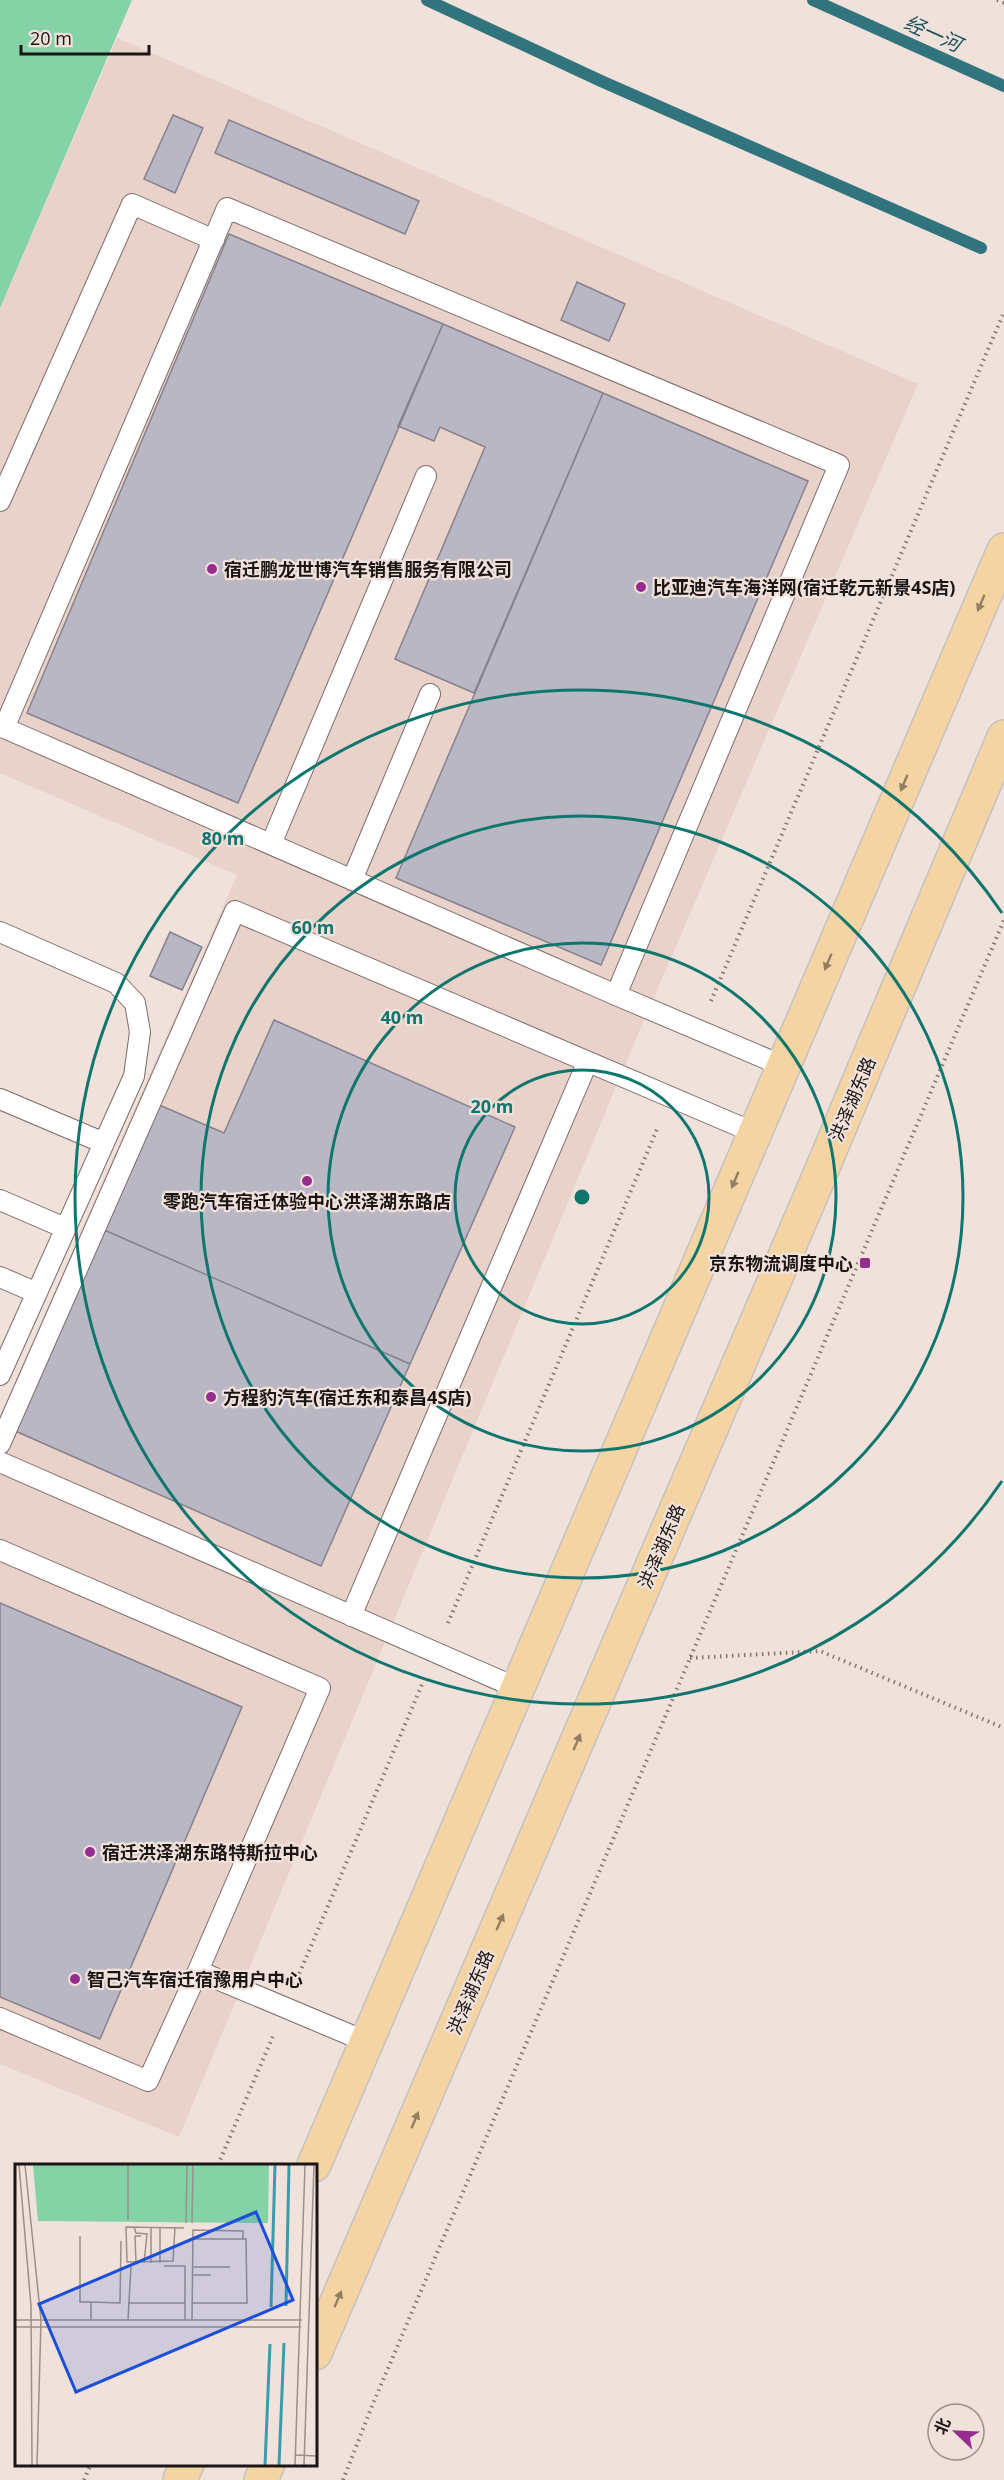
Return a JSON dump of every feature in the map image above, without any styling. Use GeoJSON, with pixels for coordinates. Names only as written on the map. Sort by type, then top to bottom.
{"type":"FeatureCollection","features":[{"type":"Feature","properties":{"kind":"main road"},"geometry":{"type":"LineString","coordinates":[[314,2164],[1004,550]]}},
{"type":"Feature","properties":{"kind":"main road","name":"洪泽湖东路"},"geometry":{"type":"LineString","coordinates":[[316,2351],[798,1226],[1004,737]]}},
{"type":"Feature","properties":{"kind":"main road"},"geometry":{"type":"LineString","coordinates":[[180,2480],[186,2465]]}},
{"type":"Feature","properties":{"kind":"main road"},"geometry":{"type":"LineString","coordinates":[[261,2480],[267,2465]]}},
{"type":"Feature","properties":{"kind":"lane"},"geometry":{"type":"LineString","coordinates":[[0,501],[132,204],[214,240]]}},
{"type":"Feature","properties":{"kind":"lane"},"geometry":{"type":"LineString","coordinates":[[616,995],[839,465],[227,208],[2,727],[616,995],[783,1066]]}},
{"type":"Feature","properties":{"kind":"lane"},"geometry":{"type":"LineString","coordinates":[[270,844],[426,476]]}},
{"type":"Feature","properties":{"kind":"lane"},"geometry":{"type":"LineString","coordinates":[[352,880],[430,694]]}},
{"type":"Feature","properties":{"kind":"lane"},"geometry":{"type":"LineString","coordinates":[[0,1444],[235,911],[755,1133]]}},
{"type":"Feature","properties":{"kind":"lane"},"geometry":{"type":"LineString","coordinates":[[0,932],[116,983],[135,1003],[141,1032],[134,1076],[0,1373]]}},
{"type":"Feature","properties":{"kind":"lane"},"geometry":{"type":"LineString","coordinates":[[351,1616],[587,1063]]}},
{"type":"Feature","properties":{"kind":"lane"},"geometry":{"type":"LineString","coordinates":[[0,1099],[104,1143]]}},
{"type":"Feature","properties":{"kind":"lane"},"geometry":{"type":"LineString","coordinates":[[0,1200],[65,1228]]}},
{"type":"Feature","properties":{"kind":"lane"},"geometry":{"type":"LineString","coordinates":[[0,1277],[37,1293]]}},
{"type":"Feature","properties":{"kind":"lane"},"geometry":{"type":"LineString","coordinates":[[0,1462],[518,1688]]}},
{"type":"Feature","properties":{"kind":"lane"},"geometry":{"type":"LineString","coordinates":[[0,1550],[320,1688],[148,2081],[0,2018]]}},
{"type":"Feature","properties":{"kind":"lane"},"geometry":{"type":"LineString","coordinates":[[198,1971],[367,2042]]}},
{"type":"Feature","properties":{"kind":"path"},"geometry":{"type":"LineString","coordinates":[[997,0],[1004,3]]}},
{"type":"Feature","properties":{"kind":"path"},"geometry":{"type":"LineString","coordinates":[[699,1030],[1004,312]]}},
{"type":"Feature","properties":{"kind":"path"},"geometry":{"type":"LineString","coordinates":[[343,2480],[377,2395],[1004,920]]}},
{"type":"Feature","properties":{"kind":"path"},"geometry":{"type":"LineString","coordinates":[[218,2164],[670,1097]]}},
{"type":"Feature","properties":{"kind":"path"},"geometry":{"type":"LineString","coordinates":[[690,1658],[820,1651],[1004,1728]]}},
{"type":"Feature","properties":{"kind":"path"},"geometry":{"type":"LineString","coordinates":[[84,2480],[90,2465]]}},
{"type":"Feature","properties":{"kind":"shaded area"},"geometry":{"type":"Polygon","coordinates":[[[117,38],[918,384],[633,1046],[179,2137],[0,2064],[0,1416],[237,875],[0,773],[0,308],[117,38]]]}},
{"type":"Feature","properties":{"kind":"green space"},"geometry":{"type":"Polygon","coordinates":[[[0,0],[132,0],[0,308],[0,0]]]}},
{"type":"Feature","properties":{"kind":"building"},"geometry":{"type":"Polygon","coordinates":[[[173,115],[203,128],[175,193],[144,179],[173,115]]]}},
{"type":"Feature","properties":{"kind":"building"},"geometry":{"type":"Polygon","coordinates":[[[229,120],[419,201],[405,234],[215,153],[229,120]]]}},
{"type":"Feature","properties":{"kind":"building","name":"宿迁鹏龙世博汽车销售服务有限公司"},"geometry":{"type":"Polygon","coordinates":[[[229,234],[443,324],[238,803],[27,713],[229,234]]]}},
{"type":"Feature","properties":{"kind":"building"},"geometry":{"type":"Polygon","coordinates":[[[577,282],[625,304],[609,341],[561,320],[577,282]]]}},
{"type":"Feature","properties":{"kind":"building"},"geometry":{"type":"Polygon","coordinates":[[[443,324],[603,393],[474,693],[395,659],[485,447],[440,427],[434,441],[398,426],[443,324]]]}},
{"type":"Feature","properties":{"kind":"building","name":"比亚迪汽车海洋网(宿迁乾元新景4S店)"},"geometry":{"type":"Polygon","coordinates":[[[603,393],[808,481],[601,965],[396,878],[603,393]]]}},
{"type":"Feature","properties":{"kind":"building"},"geometry":{"type":"Polygon","coordinates":[[[170,932],[202,947],[182,990],[150,976],[170,932]]]}},
{"type":"Feature","properties":{"kind":"building","name":"零跑汽车宿迁体验中心洪泽湖东路店"},"geometry":{"type":"Polygon","coordinates":[[[274,1020],[515,1127],[410,1364],[102,1229],[157,1104],[224,1133],[274,1020]]]}},
{"type":"Feature","properties":{"kind":"building","name":"方程豹汽车(宿迁东和泰昌4S店)"},"geometry":{"type":"Polygon","coordinates":[[[102,1229],[410,1364],[321,1566],[13,1430],[102,1229]]]}},
{"type":"Feature","properties":{"kind":"building","name":"宿迁洪泽湖东路特斯拉中心"},"geometry":{"type":"Polygon","coordinates":[[[0,1603],[242,1707],[100,2039],[0,1997],[0,1603]]]}},
{"type":"Feature","properties":{"kind":"waterway"},"geometry":{"type":"LineString","coordinates":[[427,0],[601,81],[981,248]]}},
{"type":"Feature","properties":{"kind":"waterway","name":"经一河"},"geometry":{"type":"LineString","coordinates":[[813,0],[1004,86]]}},
{"type":"Feature","properties":{"kind":"place","name":"宿迁鹏龙世博汽车销售服务有限公司"},"geometry":{"type":"Point","coordinates":[212,569]}},
{"type":"Feature","properties":{"kind":"place","name":"比亚迪汽车海洋网(宿迁乾元新景4S店)"},"geometry":{"type":"Point","coordinates":[641,587]}},
{"type":"Feature","properties":{"kind":"place","name":"零跑汽车宿迁体验中心洪泽湖东路店"},"geometry":{"type":"Point","coordinates":[307,1181]}},
{"type":"Feature","properties":{"kind":"place","name":"京东物流调度中心"},"geometry":{"type":"Point","coordinates":[865,1263]}},
{"type":"Feature","properties":{"kind":"place","name":"方程豹汽车(宿迁东和泰昌4S店)"},"geometry":{"type":"Point","coordinates":[211,1397]}},
{"type":"Feature","properties":{"kind":"place","name":"宿迁洪泽湖东路特斯拉中心"},"geometry":{"type":"Point","coordinates":[90,1852]}},
{"type":"Feature","properties":{"kind":"place","name":"智己汽车宿迁宿豫用户中心"},"geometry":{"type":"Point","coordinates":[75,1979]}}]}
